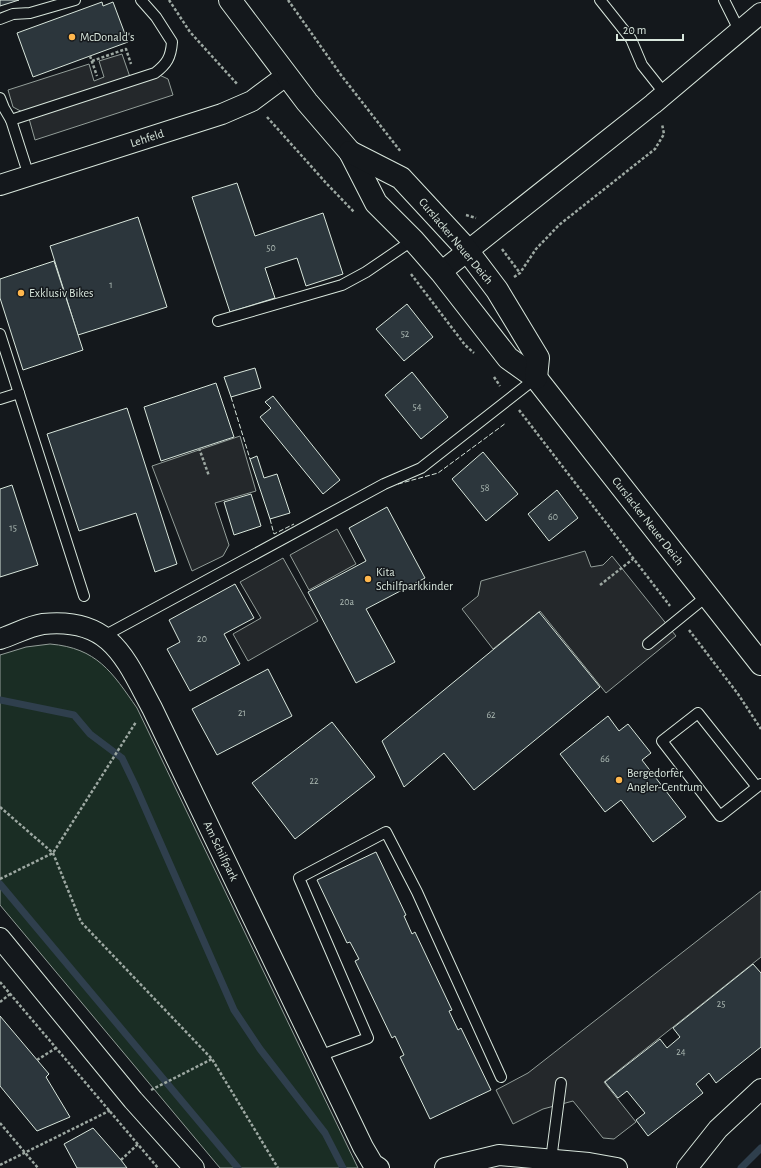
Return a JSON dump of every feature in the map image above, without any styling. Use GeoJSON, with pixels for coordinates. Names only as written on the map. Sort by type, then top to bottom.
{"type":"FeatureCollection","features":[{"type":"Feature","properties":{"kind":"main road","name":"Curslacker Neuer Deich"},"geometry":{"type":"LineString","coordinates":[[230,0],[286,75],[350,152],[376,203],[413,240],[441,272],[508,358],[536,378],[761,664]]}},
{"type":"Feature","properties":{"kind":"main road","name":"Curslacker Neuer Deich"},"geometry":{"type":"LineString","coordinates":[[350,152],[401,178],[467,251],[497,290],[538,358],[536,378]]}},
{"type":"Feature","properties":{"kind":"street"},"geometry":{"type":"LineString","coordinates":[[441,272],[659,99],[761,13]]}},
{"type":"Feature","properties":{"kind":"street","name":"Lehfeld"},"geometry":{"type":"LineString","coordinates":[[0,185],[222,114],[252,101],[286,75]]}},
{"type":"Feature","properties":{"kind":"street","name":"Am Schilfpark"},"geometry":{"type":"LineString","coordinates":[[0,639],[42,624],[65,624],[88,628],[104,636],[122,654],[152,708],[363,1147],[373,1164],[379,1168]]}},
{"type":"Feature","properties":{"kind":"street"},"geometry":{"type":"LineString","coordinates":[[0,938],[133,1100],[194,1168]]}},
{"type":"Feature","properties":{"kind":"street"},"geometry":{"type":"LineString","coordinates":[[687,1168],[718,1129],[761,1089]]}},
{"type":"Feature","properties":{"kind":"street"},"geometry":{"type":"LineString","coordinates":[[445,1168],[499,1155],[617,1168]]}},
{"type":"Feature","properties":{"kind":"lane"},"geometry":{"type":"LineString","coordinates":[[0,19],[13,14],[30,13],[75,0]]}},
{"type":"Feature","properties":{"kind":"lane"},"geometry":{"type":"LineString","coordinates":[[11,120],[155,73],[164,66],[170,58],[172,42],[156,17],[141,0]]}},
{"type":"Feature","properties":{"kind":"lane"},"geometry":{"type":"LineString","coordinates":[[600,0],[631,38],[642,65],[659,99]]}},
{"type":"Feature","properties":{"kind":"lane"},"geometry":{"type":"LineString","coordinates":[[724,0],[739,30]]}},
{"type":"Feature","properties":{"kind":"lane"},"geometry":{"type":"LineString","coordinates":[[0,98],[11,120],[28,176]]}},
{"type":"Feature","properties":{"kind":"lane"},"geometry":{"type":"LineString","coordinates":[[218,321],[342,284],[366,272],[413,240]]}},
{"type":"Feature","properties":{"kind":"lane"},"geometry":{"type":"LineString","coordinates":[[0,334],[84,596]]}},
{"type":"Feature","properties":{"kind":"lane"},"geometry":{"type":"LineString","coordinates":[[104,636],[384,484],[421,468],[536,378]]}},
{"type":"Feature","properties":{"kind":"lane"},"geometry":{"type":"LineString","coordinates":[[0,400],[19,393]]}},
{"type":"Feature","properties":{"kind":"lane"},"geometry":{"type":"LineString","coordinates":[[648,644],[706,596]]}},
{"type":"Feature","properties":{"kind":"lane"},"geometry":{"type":"LineString","coordinates":[[698,713],[759,785],[720,816],[662,741],[698,713]]}},
{"type":"Feature","properties":{"kind":"lane"},"geometry":{"type":"LineString","coordinates":[[320,1056],[368,1038],[299,878],[386,832],[417,892],[501,1077]]}},
{"type":"Feature","properties":{"kind":"lane"},"geometry":{"type":"LineString","coordinates":[[550,1160],[561,1083]]}},
{"type":"Feature","properties":{"kind":"path"},"geometry":{"type":"LineString","coordinates":[[169,0],[190,32],[327,184],[359,217]]}},
{"type":"Feature","properties":{"kind":"path"},"geometry":{"type":"LineString","coordinates":[[288,0],[402,154]]}},
{"type":"Feature","properties":{"kind":"path"},"geometry":{"type":"LineString","coordinates":[[172,42],[190,32]]}},
{"type":"Feature","properties":{"kind":"path"},"geometry":{"type":"LineString","coordinates":[[92,61],[126,49],[132,66],[138,64]]}},
{"type":"Feature","properties":{"kind":"path"},"geometry":{"type":"LineString","coordinates":[[90,56],[102,90]]}},
{"type":"Feature","properties":{"kind":"path"},"geometry":{"type":"LineString","coordinates":[[508,257],[520,273],[536,249],[559,225],[655,149],[664,134],[659,99]]}},
{"type":"Feature","properties":{"kind":"path"},"geometry":{"type":"LineString","coordinates":[[460,213],[480,220]]}},
{"type":"Feature","properties":{"kind":"path"},"geometry":{"type":"LineString","coordinates":[[394,253],[409,270],[464,344],[476,355]]}},
{"type":"Feature","properties":{"kind":"path"},"geometry":{"type":"LineString","coordinates":[[490,371],[510,399],[730,682],[761,729]]}},
{"type":"Feature","properties":{"kind":"path"},"geometry":{"type":"LineString","coordinates":[[199,448],[209,476]]}},
{"type":"Feature","properties":{"kind":"path"},"geometry":{"type":"LineString","coordinates":[[600,585],[634,559]]}},
{"type":"Feature","properties":{"kind":"path"},"geometry":{"type":"LineString","coordinates":[[0,879],[53,853],[137,721]]}},
{"type":"Feature","properties":{"kind":"path"},"geometry":{"type":"LineString","coordinates":[[0,807],[53,853],[81,922],[212,1059],[278,1168]]}},
{"type":"Feature","properties":{"kind":"path"},"geometry":{"type":"LineString","coordinates":[[0,982],[158,1168]]}},
{"type":"Feature","properties":{"kind":"path"},"geometry":{"type":"LineString","coordinates":[[0,1002],[10,994]]}},
{"type":"Feature","properties":{"kind":"path"},"geometry":{"type":"LineString","coordinates":[[37,1060],[56,1048]]}},
{"type":"Feature","properties":{"kind":"path"},"geometry":{"type":"LineString","coordinates":[[155,1088],[212,1059]]}},
{"type":"Feature","properties":{"kind":"path"},"geometry":{"type":"LineString","coordinates":[[0,1165],[133,1100]]}},
{"type":"Feature","properties":{"kind":"path"},"geometry":{"type":"LineString","coordinates":[[0,1122],[38,1168]]}},
{"type":"Feature","properties":{"kind":"path"},"geometry":{"type":"LineString","coordinates":[[121,1160],[138,1144]]}},
{"type":"Feature","properties":{"kind":"green space"},"geometry":{"type":"Polygon","coordinates":[[[50,644],[66,646],[80,651],[102,664],[119,683],[137,708],[358,1168],[220,1168],[0,905],[0,655],[26,647],[50,644]]]}},
{"type":"Feature","properties":{"kind":"shaded area"},"geometry":{"type":"Polygon","coordinates":[[[122,54],[131,80],[155,73],[168,79],[173,95],[35,140],[28,115],[13,107],[8,90],[89,64],[94,81],[104,77],[99,61],[122,54]]]}},
{"type":"Feature","properties":{"kind":"shaded area"},"geometry":{"type":"Polygon","coordinates":[[[240,436],[256,491],[215,503],[229,545],[223,556],[192,571],[152,466],[240,436]]]}},
{"type":"Feature","properties":{"kind":"shaded area"},"geometry":{"type":"Polygon","coordinates":[[[337,529],[356,564],[309,590],[290,555],[337,529]]]}},
{"type":"Feature","properties":{"kind":"shaded area"},"geometry":{"type":"Polygon","coordinates":[[[585,551],[591,567],[603,565],[612,556],[676,636],[606,693],[540,611],[493,649],[462,609],[478,596],[481,581],[585,551]]]}},
{"type":"Feature","properties":{"kind":"shaded area"},"geometry":{"type":"Polygon","coordinates":[[[283,558],[318,621],[248,661],[233,634],[261,618],[240,582],[283,558]]]}},
{"type":"Feature","properties":{"kind":"shaded area"},"geometry":{"type":"Polygon","coordinates":[[[761,891],[761,957],[604,1082],[636,1122],[614,1139],[603,1138],[573,1101],[543,1109],[513,1124],[496,1090],[528,1073],[761,891]]]}},
{"type":"Feature","properties":{"kind":"building"},"geometry":{"type":"Polygon","coordinates":[[[0,0],[19,0],[0,6],[0,0]]]}},
{"type":"Feature","properties":{"kind":"building","name":"McDonald's"},"geometry":{"type":"Polygon","coordinates":[[[102,2],[103,6],[113,2],[128,42],[33,77],[17,33],[102,2]]]}},
{"type":"Feature","properties":{"kind":"building"},"geometry":{"type":"Polygon","coordinates":[[[237,183],[255,236],[323,213],[343,274],[306,286],[297,258],[265,268],[275,298],[230,312],[192,197],[237,183]]]}},
{"type":"Feature","properties":{"kind":"building"},"geometry":{"type":"Polygon","coordinates":[[[138,217],[167,307],[78,335],[50,246],[138,217]]]}},
{"type":"Feature","properties":{"kind":"building"},"geometry":{"type":"Polygon","coordinates":[[[54,261],[83,350],[23,370],[0,298],[0,279],[54,261]]]}},
{"type":"Feature","properties":{"kind":"building"},"geometry":{"type":"Polygon","coordinates":[[[407,304],[433,337],[404,361],[376,329],[407,304]]]}},
{"type":"Feature","properties":{"kind":"building"},"geometry":{"type":"Polygon","coordinates":[[[255,368],[261,388],[231,397],[224,377],[255,368]]]}},
{"type":"Feature","properties":{"kind":"building"},"geometry":{"type":"Polygon","coordinates":[[[412,372],[448,417],[421,439],[385,395],[412,372]]]}},
{"type":"Feature","properties":{"kind":"building"},"geometry":{"type":"Polygon","coordinates":[[[216,383],[234,437],[161,461],[144,407],[216,383]]]}},
{"type":"Feature","properties":{"kind":"building"},"geometry":{"type":"Polygon","coordinates":[[[273,396],[340,480],[323,494],[260,417],[271,408],[265,402],[273,396]]]}},
{"type":"Feature","properties":{"kind":"building"},"geometry":{"type":"Polygon","coordinates":[[[127,408],[177,564],[155,572],[136,513],[79,531],[47,434],[127,408]]]}},
{"type":"Feature","properties":{"kind":"building"},"geometry":{"type":"Polygon","coordinates":[[[483,452],[518,494],[486,521],[452,479],[483,452]]]}},
{"type":"Feature","properties":{"kind":"building"},"geometry":{"type":"Polygon","coordinates":[[[257,456],[264,478],[277,474],[290,513],[270,519],[250,459],[257,456]]]}},
{"type":"Feature","properties":{"kind":"building"},"geometry":{"type":"Polygon","coordinates":[[[12,485],[38,565],[0,577],[0,489],[12,485]]]}},
{"type":"Feature","properties":{"kind":"building"},"geometry":{"type":"Polygon","coordinates":[[[557,490],[578,518],[549,541],[528,514],[557,490]]]}},
{"type":"Feature","properties":{"kind":"building"},"geometry":{"type":"Polygon","coordinates":[[[251,494],[261,526],[234,535],[224,502],[251,494]]]}},
{"type":"Feature","properties":{"kind":"building"},"geometry":{"type":"Polygon","coordinates":[[[387,507],[425,578],[366,609],[395,662],[356,683],[308,592],[366,561],[349,528],[387,507]]]}},
{"type":"Feature","properties":{"kind":"building"},"geometry":{"type":"Polygon","coordinates":[[[235,584],[254,618],[224,634],[240,664],[190,691],[167,649],[180,642],[169,620],[235,584]]]}},
{"type":"Feature","properties":{"kind":"building"},"geometry":{"type":"Polygon","coordinates":[[[539,612],[600,687],[474,790],[444,753],[404,787],[382,741],[539,612]]]}},
{"type":"Feature","properties":{"kind":"building"},"geometry":{"type":"Polygon","coordinates":[[[268,669],[292,716],[217,755],[192,709],[268,669]]]}},
{"type":"Feature","properties":{"kind":"building","name":"Bergedorfer Angler-Centrum"},"geometry":{"type":"Polygon","coordinates":[[[608,716],[619,731],[628,724],[651,753],[642,760],[686,817],[653,842],[621,800],[605,812],[560,754],[608,716]]]}},
{"type":"Feature","properties":{"kind":"building"},"geometry":{"type":"Polygon","coordinates":[[[332,722],[375,777],[295,839],[252,783],[332,722]]]}},
{"type":"Feature","properties":{"kind":"building"},"geometry":{"type":"Polygon","coordinates":[[[376,852],[406,915],[404,916],[412,934],[415,932],[452,1010],[449,1011],[458,1030],[461,1028],[491,1090],[430,1119],[400,1057],[404,1055],[395,1036],[392,1038],[355,961],[359,959],[350,942],[347,943],[317,880],[376,852]]]}},
{"type":"Feature","properties":{"kind":"building"},"geometry":{"type":"Polygon","coordinates":[[[753,964],[761,973],[761,1047],[716,1083],[709,1073],[696,1084],[703,1093],[648,1136],[636,1120],[645,1113],[627,1091],[618,1098],[605,1082],[660,1039],[667,1048],[680,1037],[673,1028],[753,964]]]}},
{"type":"Feature","properties":{"kind":"building"},"geometry":{"type":"Polygon","coordinates":[[[0,1016],[49,1074],[46,1077],[70,1117],[37,1131],[0,1086],[0,1016]]]}},
{"type":"Feature","properties":{"kind":"building"},"geometry":{"type":"Polygon","coordinates":[[[93,1128],[127,1168],[77,1168],[64,1144],[93,1128]]]}},
{"type":"Feature","properties":{"kind":"waterway"},"geometry":{"type":"LineString","coordinates":[[0,700],[74,715],[90,734],[122,758],[234,1010],[260,1049],[325,1133],[343,1168]]}},
{"type":"Feature","properties":{"kind":"waterway"},"geometry":{"type":"LineString","coordinates":[[0,884],[238,1168]]}},
{"type":"Feature","properties":{"kind":"waterway"},"geometry":{"type":"LineString","coordinates":[[741,1168],[761,1148]]}},
{"type":"Feature","properties":{"kind":"fence"},"geometry":{"type":"LineString","coordinates":[[231,397],[250,459]]}},
{"type":"Feature","properties":{"kind":"fence"},"geometry":{"type":"LineString","coordinates":[[398,484],[438,473],[506,423]]}},
{"type":"Feature","properties":{"kind":"fence"},"geometry":{"type":"LineString","coordinates":[[270,519],[274,534],[294,524]]}},
{"type":"Feature","properties":{"kind":"place","name":"McDonald's"},"geometry":{"type":"Point","coordinates":[72,37]}},
{"type":"Feature","properties":{"kind":"place","name":"Exklusiv Bikes"},"geometry":{"type":"Point","coordinates":[21,293]}},
{"type":"Feature","properties":{"kind":"place","name":"Kita Schilfparkkinder"},"geometry":{"type":"Point","coordinates":[368,579]}},
{"type":"Feature","properties":{"kind":"place","name":"Bergedorfer Angler-Centrum"},"geometry":{"type":"Point","coordinates":[619,780]}}]}
